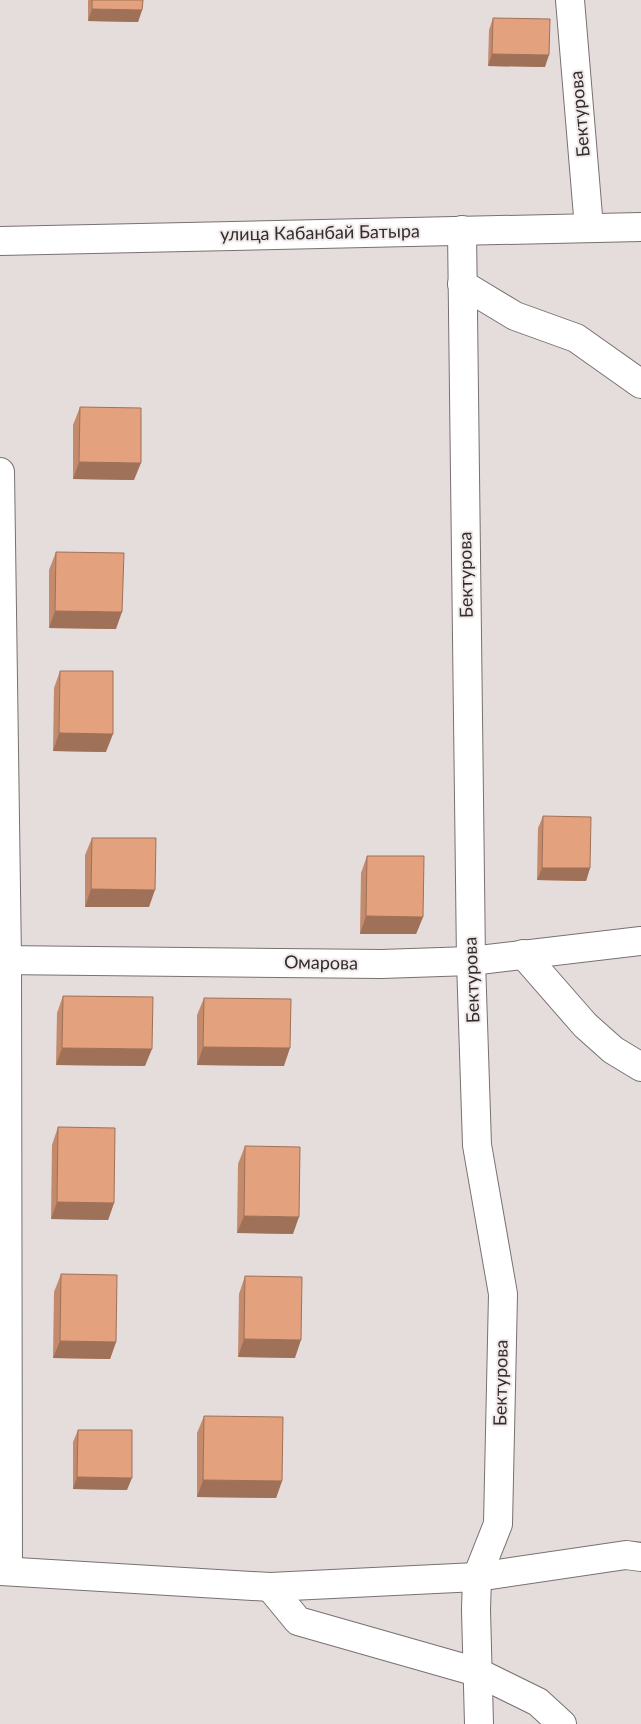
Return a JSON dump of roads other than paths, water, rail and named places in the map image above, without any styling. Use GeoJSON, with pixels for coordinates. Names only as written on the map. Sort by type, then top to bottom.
{"type":"FeatureCollection","features":[{"type":"Feature","properties":{"kind":"street","name":"Бектурова"},"geometry":{"type":"LineString","coordinates":[[570,0],[589,228]]}},
{"type":"Feature","properties":{"kind":"street","name":"улица Кабанбай Батыра"},"geometry":{"type":"LineString","coordinates":[[0,241],[641,227]]}},
{"type":"Feature","properties":{"kind":"street","name":"Бектурова"},"geometry":{"type":"LineString","coordinates":[[462,230],[471,961],[477,1146],[503,1294],[498,1524],[477,1577],[479,1724]]}},
{"type":"Feature","properties":{"kind":"street"},"geometry":{"type":"LineString","coordinates":[[462,284],[515,316],[576,338],[641,384]]}},
{"type":"Feature","properties":{"kind":"street"},"geometry":{"type":"LineString","coordinates":[[0,472],[4,960],[4,1570],[270,1586],[477,1577],[626,1555],[641,1557]]}},
{"type":"Feature","properties":{"kind":"street","name":"Омарова"},"geometry":{"type":"LineString","coordinates":[[4,960],[371,964],[471,961],[641,941]]}},
{"type":"Feature","properties":{"kind":"street"},"geometry":{"type":"LineString","coordinates":[[523,954],[585,1025],[613,1050],[641,1067]]}},
{"type":"Feature","properties":{"kind":"street"},"geometry":{"type":"LineString","coordinates":[[270,1586],[298,1621],[477,1672],[538,1702],[562,1724]]}}]}
